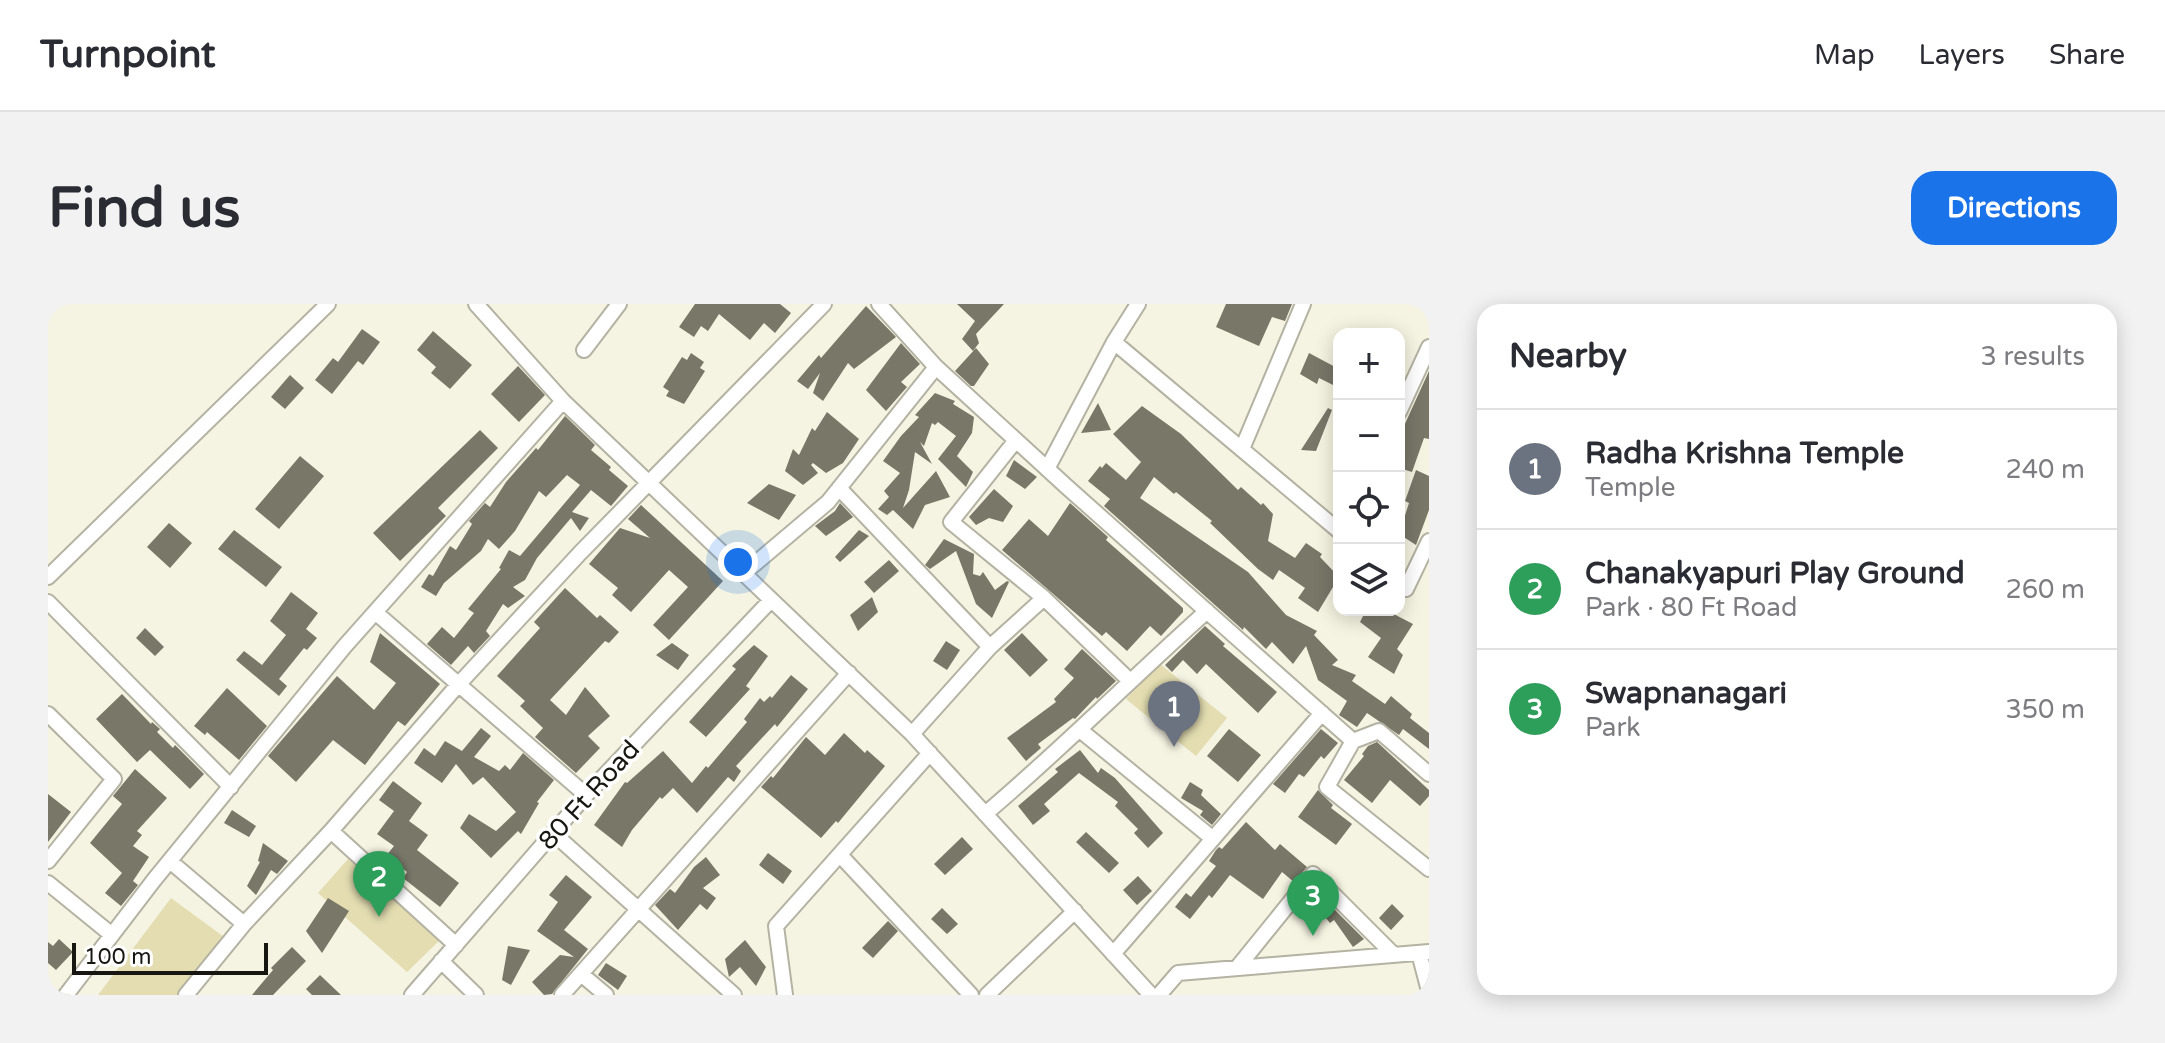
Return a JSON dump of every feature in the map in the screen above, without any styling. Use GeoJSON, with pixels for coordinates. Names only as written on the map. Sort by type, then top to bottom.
{"type":"FeatureCollection","features":[{"type":"Feature","properties":{"kind":"street"},"geometry":{"type":"LineString","coordinates":[[48,577],[328,304]]}},
{"type":"Feature","properties":{"kind":"street"},"geometry":{"type":"LineString","coordinates":[[476,304],[563,401],[912,734],[1151,995]]}},
{"type":"Feature","properties":{"kind":"street"},"geometry":{"type":"LineString","coordinates":[[584,350],[619,304]]}},
{"type":"Feature","properties":{"kind":"street"},"geometry":{"type":"LineString","coordinates":[[186,995],[244,924],[331,831],[457,686],[580,553],[651,484],[824,304]]}},
{"type":"Feature","properties":{"kind":"street"},"geometry":{"type":"LineString","coordinates":[[879,304],[936,367],[1353,741]]}},
{"type":"Feature","properties":{"kind":"street"},"geometry":{"type":"LineString","coordinates":[[1047,469],[1114,342],[1138,304]]}},
{"type":"Feature","properties":{"kind":"street"},"geometry":{"type":"LineString","coordinates":[[1242,449],[1303,304]]}},
{"type":"Feature","properties":{"kind":"street"},"geometry":{"type":"LineString","coordinates":[[1114,342],[1333,526]]}},
{"type":"Feature","properties":{"kind":"street"},"geometry":{"type":"LineString","coordinates":[[1405,400],[1429,347]]}},
{"type":"Feature","properties":{"kind":"street"},"geometry":{"type":"LineString","coordinates":[[744,573],[828,502],[936,367]]}},
{"type":"Feature","properties":{"kind":"street"},"geometry":{"type":"LineString","coordinates":[[66,995],[375,612],[563,401]]}},
{"type":"Feature","properties":{"kind":"street"},"geometry":{"type":"LineString","coordinates":[[1016,440],[951,522],[1044,598],[1130,681]]}},
{"type":"Feature","properties":{"kind":"street"},"geometry":{"type":"LineString","coordinates":[[839,488],[990,647]]}},
{"type":"Feature","properties":{"kind":"street"},"geometry":{"type":"LineString","coordinates":[[1405,588],[1429,541]]}},
{"type":"Feature","properties":{"kind":"street"},"geometry":{"type":"LineString","coordinates":[[912,734],[990,647],[1044,598]]}},
{"type":"Feature","properties":{"kind":"street","name":"80 Ft Road"},"geometry":{"type":"LineString","coordinates":[[412,995],[586,795],[771,600]]}},
{"type":"Feature","properties":{"kind":"street"},"geometry":{"type":"LineString","coordinates":[[48,602],[231,787]]}},
{"type":"Feature","properties":{"kind":"street"},"geometry":{"type":"LineString","coordinates":[[985,814],[1207,611]]}},
{"type":"Feature","properties":{"kind":"street"},"geometry":{"type":"LineString","coordinates":[[375,612],[586,795]]}},
{"type":"Feature","properties":{"kind":"street"},"geometry":{"type":"LineString","coordinates":[[562,995],[849,673]]}},
{"type":"Feature","properties":{"kind":"street"},"geometry":{"type":"LineString","coordinates":[[1113,954],[1322,713]]}},
{"type":"Feature","properties":{"kind":"street"},"geometry":{"type":"LineString","coordinates":[[48,714],[114,779],[48,861]]}},
{"type":"Feature","properties":{"kind":"street"},"geometry":{"type":"LineString","coordinates":[[1080,730],[1212,838]]}},
{"type":"Feature","properties":{"kind":"street"},"geometry":{"type":"LineString","coordinates":[[1429,774],[1379,731],[1353,741],[1327,787],[1429,869]]}},
{"type":"Feature","properties":{"kind":"street"},"geometry":{"type":"LineString","coordinates":[[785,995],[776,926],[930,753]]}},
{"type":"Feature","properties":{"kind":"street"},"geometry":{"type":"LineString","coordinates":[[331,831],[456,945]]}},
{"type":"Feature","properties":{"kind":"street"},"geometry":{"type":"LineString","coordinates":[[553,833],[734,995]]}},
{"type":"Feature","properties":{"kind":"street"},"geometry":{"type":"LineString","coordinates":[[840,855],[971,995]]}},
{"type":"Feature","properties":{"kind":"street"},"geometry":{"type":"LineString","coordinates":[[171,862],[244,924]]}},
{"type":"Feature","properties":{"kind":"street"},"geometry":{"type":"LineString","coordinates":[[1237,968],[1313,874],[1394,955]]}},
{"type":"Feature","properties":{"kind":"street"},"geometry":{"type":"LineString","coordinates":[[48,883],[112,935]]}},
{"type":"Feature","properties":{"kind":"street"},"geometry":{"type":"LineString","coordinates":[[987,995],[1075,911]]}},
{"type":"Feature","properties":{"kind":"street"},"geometry":{"type":"LineString","coordinates":[[1159,995],[1178,973],[1424,952],[1429,991]]}},
{"type":"Feature","properties":{"kind":"street"},"geometry":{"type":"LineString","coordinates":[[441,961],[476,995]]}},
{"type":"Feature","properties":{"kind":"street"},"geometry":{"type":"LineString","coordinates":[[581,974],[606,995]]}},
{"type":"Feature","properties":{"kind":"shaded area"},"geometry":{"type":"Polygon","coordinates":[[[1160,664],[1227,718],[1196,756],[1126,699],[1160,664]]]}},
{"type":"Feature","properties":{"kind":"shaded area"},"geometry":{"type":"Polygon","coordinates":[[[348,859],[440,940],[407,972],[318,893],[348,859]]]}},
{"type":"Feature","properties":{"kind":"shaded area"},"geometry":{"type":"Polygon","coordinates":[[[171,898],[235,945],[195,995],[98,995],[171,898]]]}},
{"type":"Feature","properties":{"kind":"building"},"geometry":{"type":"Polygon","coordinates":[[[695,304],[780,304],[791,313],[775,333],[764,323],[750,340],[719,314],[708,331],[701,326],[694,337],[679,327],[695,304]]]}},
{"type":"Feature","properties":{"kind":"building"},"geometry":{"type":"Polygon","coordinates":[[[957,304],[1004,304],[976,334],[979,343],[973,351],[962,339],[975,321],[957,304]]]}},
{"type":"Feature","properties":{"kind":"building"},"geometry":{"type":"Polygon","coordinates":[[[1226,304],[1292,304],[1285,321],[1272,317],[1259,346],[1216,327],[1226,304]]]}},
{"type":"Feature","properties":{"kind":"building"},"geometry":{"type":"Polygon","coordinates":[[[866,306],[896,337],[854,369],[848,363],[823,401],[813,393],[820,373],[808,389],[797,381],[866,306]]]}},
{"type":"Feature","properties":{"kind":"building"},"geometry":{"type":"Polygon","coordinates":[[[362,329],[380,342],[363,365],[358,361],[332,394],[315,380],[333,358],[338,362],[362,329]]]}},
{"type":"Feature","properties":{"kind":"building"},"geometry":{"type":"Polygon","coordinates":[[[433,331],[472,365],[450,389],[431,373],[436,367],[417,350],[433,331]]]}},
{"type":"Feature","properties":{"kind":"building"},"geometry":{"type":"Polygon","coordinates":[[[901,343],[920,364],[901,382],[907,387],[886,411],[866,390],[901,343]]]}},
{"type":"Feature","properties":{"kind":"building"},"geometry":{"type":"Polygon","coordinates":[[[976,348],[989,364],[971,386],[955,371],[976,348]]]}},
{"type":"Feature","properties":{"kind":"building"},"geometry":{"type":"Polygon","coordinates":[[[691,353],[704,362],[700,368],[705,371],[684,404],[666,396],[669,391],[663,387],[682,357],[687,360],[691,353]]]}},
{"type":"Feature","properties":{"kind":"building"},"geometry":{"type":"Polygon","coordinates":[[[1309,353],[1333,366],[1333,385],[1319,378],[1317,384],[1300,374],[1309,353]]]}},
{"type":"Feature","properties":{"kind":"building"},"geometry":{"type":"Polygon","coordinates":[[[518,366],[545,395],[519,422],[491,394],[518,366]]]}},
{"type":"Feature","properties":{"kind":"building"},"geometry":{"type":"Polygon","coordinates":[[[1429,371],[1429,439],[1424,438],[1412,472],[1405,470],[1405,424],[1429,371]]]}},
{"type":"Feature","properties":{"kind":"building"},"geometry":{"type":"Polygon","coordinates":[[[290,375],[304,388],[285,409],[271,397],[290,375]]]}},
{"type":"Feature","properties":{"kind":"building"},"geometry":{"type":"Polygon","coordinates":[[[935,393],[955,401],[953,404],[974,417],[972,433],[957,456],[973,472],[966,487],[938,459],[956,436],[938,422],[935,425],[932,423],[924,446],[920,442],[932,464],[915,452],[903,508],[936,471],[950,497],[925,505],[913,529],[893,510],[887,515],[878,509],[889,497],[884,491],[900,473],[883,461],[919,417],[915,415],[935,393]]]}},
{"type":"Feature","properties":{"kind":"building"},"geometry":{"type":"Polygon","coordinates":[[[1098,403],[1111,430],[1081,433],[1098,403]]]}},
{"type":"Feature","properties":{"kind":"building"},"geometry":{"type":"Polygon","coordinates":[[[1142,406],[1181,434],[1238,490],[1241,487],[1261,505],[1263,503],[1273,514],[1268,541],[1295,558],[1306,543],[1322,554],[1320,557],[1333,571],[1333,587],[1318,612],[1298,598],[1305,588],[1279,570],[1273,580],[1258,569],[1210,523],[1212,521],[1154,477],[1140,498],[1248,572],[1286,615],[1317,631],[1314,635],[1338,660],[1332,665],[1356,675],[1352,681],[1385,704],[1391,696],[1412,714],[1410,718],[1429,733],[1429,749],[1403,729],[1399,735],[1367,713],[1357,727],[1339,715],[1347,701],[1318,680],[1306,646],[1293,664],[1272,642],[1266,649],[1104,506],[1110,499],[1088,481],[1100,466],[1102,468],[1106,463],[1126,480],[1141,462],[1113,434],[1142,406]]]}},
{"type":"Feature","properties":{"kind":"building"},"geometry":{"type":"Polygon","coordinates":[[[1328,408],[1332,410],[1316,451],[1301,450],[1328,408]]]}},
{"type":"Feature","properties":{"kind":"building"},"geometry":{"type":"Polygon","coordinates":[[[827,412],[859,439],[843,463],[826,473],[813,463],[811,465],[818,473],[803,485],[785,471],[793,449],[799,455],[812,428],[815,431],[827,412]]]}},
{"type":"Feature","properties":{"kind":"building"},"geometry":{"type":"Polygon","coordinates":[[[565,416],[595,445],[591,450],[611,467],[609,470],[628,486],[611,506],[591,490],[572,512],[589,518],[580,531],[571,518],[537,558],[525,580],[513,587],[525,596],[508,608],[503,604],[486,631],[490,636],[474,653],[468,646],[451,665],[427,644],[442,627],[454,638],[474,613],[468,609],[501,569],[509,550],[520,556],[580,485],[567,475],[546,497],[539,491],[515,531],[499,549],[488,539],[481,551],[444,583],[436,596],[421,587],[429,574],[433,576],[450,546],[456,550],[472,524],[469,521],[485,503],[490,507],[506,482],[536,448],[538,450],[565,416]]]}},
{"type":"Feature","properties":{"kind":"building"},"geometry":{"type":"Polygon","coordinates":[[[480,430],[498,448],[438,508],[446,516],[400,561],[373,533],[480,430]]]}},
{"type":"Feature","properties":{"kind":"building"},"geometry":{"type":"Polygon","coordinates":[[[300,456],[324,476],[279,529],[255,509],[300,456]]]}},
{"type":"Feature","properties":{"kind":"building"},"geometry":{"type":"Polygon","coordinates":[[[1014,460],[1037,477],[1025,489],[1006,476],[1014,460]]]}},
{"type":"Feature","properties":{"kind":"building"},"geometry":{"type":"Polygon","coordinates":[[[1416,470],[1429,476],[1429,510],[1416,545],[1405,538],[1405,515],[1409,503],[1405,501],[1416,470]]]}},
{"type":"Feature","properties":{"kind":"building"},"geometry":{"type":"Polygon","coordinates":[[[769,484],[796,495],[779,520],[747,503],[769,484]]]}},
{"type":"Feature","properties":{"kind":"building"},"geometry":{"type":"Polygon","coordinates":[[[994,489],[1013,506],[1003,522],[989,518],[976,525],[969,517],[994,489]]]}},
{"type":"Feature","properties":{"kind":"building"},"geometry":{"type":"Polygon","coordinates":[[[840,503],[853,517],[826,536],[815,526],[835,511],[840,503]]]}},
{"type":"Feature","properties":{"kind":"building"},"geometry":{"type":"Polygon","coordinates":[[[1070,503],[1108,537],[1106,540],[1183,608],[1183,612],[1161,636],[1150,626],[1127,651],[1106,632],[1102,636],[1002,550],[1029,519],[1048,536],[1070,503]]]}},
{"type":"Feature","properties":{"kind":"building"},"geometry":{"type":"Polygon","coordinates":[[[641,505],[723,581],[669,640],[653,625],[688,587],[669,570],[631,612],[612,595],[618,588],[589,564],[620,528],[650,538],[628,519],[641,505]]]}},
{"type":"Feature","properties":{"kind":"building"},"geometry":{"type":"Polygon","coordinates":[[[169,523],[192,543],[170,568],[147,547],[169,523]]]}},
{"type":"Feature","properties":{"kind":"building"},"geometry":{"type":"Polygon","coordinates":[[[234,530],[282,567],[266,587],[218,549],[234,530]]]}},
{"type":"Feature","properties":{"kind":"building"},"geometry":{"type":"Polygon","coordinates":[[[859,530],[869,536],[840,562],[835,557],[859,530]]]}},
{"type":"Feature","properties":{"kind":"building"},"geometry":{"type":"Polygon","coordinates":[[[944,539],[974,554],[973,574],[980,576],[983,572],[995,590],[1009,582],[992,618],[976,604],[956,551],[930,569],[925,565],[944,539]]]}},
{"type":"Feature","properties":{"kind":"building"},"geometry":{"type":"Polygon","coordinates":[[[889,560],[899,571],[874,593],[864,582],[889,560]]]}},
{"type":"Feature","properties":{"kind":"building"},"geometry":{"type":"Polygon","coordinates":[[[565,588],[597,618],[600,615],[619,632],[609,643],[605,641],[550,700],[566,715],[585,687],[610,716],[588,736],[600,748],[576,773],[535,737],[543,728],[520,706],[525,701],[497,676],[540,628],[534,622],[565,588]]]}},
{"type":"Feature","properties":{"kind":"building"},"geometry":{"type":"Polygon","coordinates":[[[291,592],[318,613],[306,629],[317,638],[307,650],[304,648],[279,679],[287,686],[279,696],[236,660],[244,651],[262,665],[286,635],[270,621],[291,592]]]}},
{"type":"Feature","properties":{"kind":"building"},"geometry":{"type":"Polygon","coordinates":[[[872,597],[878,612],[858,631],[850,615],[872,597]]]}},
{"type":"Feature","properties":{"kind":"building"},"geometry":{"type":"Polygon","coordinates":[[[1363,616],[1398,616],[1413,624],[1397,649],[1403,655],[1394,674],[1368,657],[1381,638],[1360,622],[1363,616]]]}},
{"type":"Feature","properties":{"kind":"building"},"geometry":{"type":"Polygon","coordinates":[[[1205,626],[1225,644],[1223,646],[1277,692],[1258,713],[1206,664],[1197,674],[1183,660],[1172,672],[1165,665],[1205,626]]]}},
{"type":"Feature","properties":{"kind":"building"},"geometry":{"type":"Polygon","coordinates":[[[145,628],[164,647],[155,656],[136,638],[145,628]]]}},
{"type":"Feature","properties":{"kind":"building"},"geometry":{"type":"Polygon","coordinates":[[[380,633],[440,684],[405,726],[398,721],[365,765],[333,740],[296,782],[268,756],[337,676],[374,710],[396,683],[370,662],[380,633]]]}},
{"type":"Feature","properties":{"kind":"building"},"geometry":{"type":"Polygon","coordinates":[[[1022,633],[1048,660],[1030,677],[1004,650],[1022,633]]]}},
{"type":"Feature","properties":{"kind":"building"},"geometry":{"type":"Polygon","coordinates":[[[946,641],[960,650],[947,670],[933,661],[946,641]]]}},
{"type":"Feature","properties":{"kind":"building"},"geometry":{"type":"Polygon","coordinates":[[[672,643],[689,655],[678,670],[656,655],[672,643]]]}},
{"type":"Feature","properties":{"kind":"building"},"geometry":{"type":"Polygon","coordinates":[[[754,645],[768,656],[746,686],[750,689],[706,737],[689,722],[736,669],[732,666],[754,645]]]}},
{"type":"Feature","properties":{"kind":"building"},"geometry":{"type":"Polygon","coordinates":[[[1082,649],[1116,681],[1075,719],[1038,744],[1041,748],[1026,761],[1007,738],[1056,702],[1054,699],[1074,678],[1064,669],[1082,649]]]}},
{"type":"Feature","properties":{"kind":"building"},"geometry":{"type":"Polygon","coordinates":[[[791,675],[808,689],[777,727],[775,724],[736,766],[741,771],[734,782],[728,777],[697,813],[673,788],[662,799],[660,797],[622,847],[594,825],[625,782],[663,751],[692,783],[747,722],[744,719],[760,698],[764,702],[770,696],[772,698],[791,675]]]}},
{"type":"Feature","properties":{"kind":"building"},"geometry":{"type":"Polygon","coordinates":[[[227,688],[267,726],[239,760],[207,732],[205,735],[194,726],[227,688]]]}},
{"type":"Feature","properties":{"kind":"building"},"geometry":{"type":"Polygon","coordinates":[[[122,694],[151,724],[160,729],[157,732],[173,748],[175,745],[204,774],[190,789],[150,750],[137,762],[96,719],[122,694]]]}},
{"type":"Feature","properties":{"kind":"building"},"geometry":{"type":"Polygon","coordinates":[[[481,728],[491,736],[474,757],[499,771],[505,765],[510,770],[523,753],[554,780],[537,802],[521,834],[518,831],[491,858],[460,828],[469,814],[496,831],[516,812],[483,777],[473,785],[456,764],[442,783],[414,763],[424,748],[435,756],[445,741],[462,751],[481,728]]]}},
{"type":"Feature","properties":{"kind":"building"},"geometry":{"type":"Polygon","coordinates":[[[1229,729],[1261,755],[1238,782],[1207,756],[1229,729]]]}},
{"type":"Feature","properties":{"kind":"building"},"geometry":{"type":"Polygon","coordinates":[[[1321,729],[1338,743],[1324,759],[1321,756],[1304,777],[1299,774],[1285,793],[1273,784],[1321,729]]]}},
{"type":"Feature","properties":{"kind":"building"},"geometry":{"type":"Polygon","coordinates":[[[844,733],[865,753],[867,750],[885,766],[838,823],[836,821],[821,838],[761,787],[771,776],[773,778],[806,737],[825,755],[844,733]]]}},
{"type":"Feature","properties":{"kind":"building"},"geometry":{"type":"Polygon","coordinates":[[[1377,742],[1429,790],[1429,796],[1420,806],[1390,780],[1372,803],[1344,780],[1364,756],[1362,754],[1368,746],[1377,742]]]}},
{"type":"Feature","properties":{"kind":"building"},"geometry":{"type":"Polygon","coordinates":[[[1080,750],[1098,773],[1101,768],[1115,778],[1163,833],[1148,848],[1134,833],[1138,829],[1115,806],[1118,802],[1079,773],[1044,804],[1050,811],[1033,825],[1018,806],[1058,772],[1055,769],[1080,750]]]}},
{"type":"Feature","properties":{"kind":"building"},"geometry":{"type":"Polygon","coordinates":[[[135,769],[167,798],[137,831],[142,835],[133,846],[149,857],[133,881],[138,885],[121,906],[105,893],[122,873],[90,843],[122,804],[113,796],[135,769]]]}},
{"type":"Feature","properties":{"kind":"building"},"geometry":{"type":"Polygon","coordinates":[[[393,781],[422,803],[409,821],[428,835],[417,850],[459,883],[440,907],[403,878],[407,872],[386,856],[394,846],[377,834],[394,811],[379,800],[393,781]]]}},
{"type":"Feature","properties":{"kind":"building"},"geometry":{"type":"Polygon","coordinates":[[[1190,782],[1203,790],[1201,795],[1221,814],[1212,825],[1200,815],[1203,811],[1181,798],[1190,782]]]}},
{"type":"Feature","properties":{"kind":"building"},"geometry":{"type":"Polygon","coordinates":[[[1318,790],[1333,805],[1331,808],[1352,824],[1336,845],[1298,817],[1318,790]]]}},
{"type":"Feature","properties":{"kind":"building"},"geometry":{"type":"Polygon","coordinates":[[[48,794],[71,812],[48,842],[48,794]]]}},
{"type":"Feature","properties":{"kind":"building"},"geometry":{"type":"Polygon","coordinates":[[[232,810],[256,826],[249,837],[224,823],[232,810]]]}},
{"type":"Feature","properties":{"kind":"building"},"geometry":{"type":"Polygon","coordinates":[[[1246,822],[1275,850],[1280,844],[1307,867],[1294,882],[1282,872],[1263,899],[1230,875],[1190,919],[1175,907],[1186,893],[1191,897],[1216,866],[1209,861],[1216,850],[1219,847],[1222,849],[1246,822]]]}},
{"type":"Feature","properties":{"kind":"building"},"geometry":{"type":"Polygon","coordinates":[[[1086,832],[1119,863],[1109,873],[1076,842],[1086,832]]]}},
{"type":"Feature","properties":{"kind":"building"},"geometry":{"type":"Polygon","coordinates":[[[962,837],[973,849],[945,875],[934,864],[962,837]]]}},
{"type":"Feature","properties":{"kind":"building"},"geometry":{"type":"Polygon","coordinates":[[[263,843],[288,861],[277,874],[271,870],[256,895],[247,886],[260,862],[263,843]]]}},
{"type":"Feature","properties":{"kind":"building"},"geometry":{"type":"Polygon","coordinates":[[[768,853],[792,871],[783,884],[759,865],[768,853]]]}},
{"type":"Feature","properties":{"kind":"building"},"geometry":{"type":"Polygon","coordinates":[[[706,857],[720,875],[703,888],[716,898],[707,910],[700,904],[678,930],[655,905],[670,889],[675,893],[694,867],[706,857]]]}},
{"type":"Feature","properties":{"kind":"building"},"geometry":{"type":"Polygon","coordinates":[[[566,875],[592,897],[564,930],[588,949],[552,994],[544,995],[532,982],[560,955],[574,957],[537,931],[558,902],[549,895],[566,875]]]}},
{"type":"Feature","properties":{"kind":"building"},"geometry":{"type":"Polygon","coordinates":[[[1138,876],[1152,891],[1137,905],[1123,890],[1138,876]]]}},
{"type":"Feature","properties":{"kind":"building"},"geometry":{"type":"Polygon","coordinates":[[[1315,890],[1364,939],[1353,947],[1334,920],[1330,923],[1308,896],[1315,890]]]}},
{"type":"Feature","properties":{"kind":"building"},"geometry":{"type":"Polygon","coordinates":[[[328,898],[349,911],[322,953],[306,931],[328,898]]]}},
{"type":"Feature","properties":{"kind":"building"},"geometry":{"type":"Polygon","coordinates":[[[1392,904],[1404,916],[1391,930],[1379,918],[1392,904]]]}},
{"type":"Feature","properties":{"kind":"building"},"geometry":{"type":"Polygon","coordinates":[[[942,908],[958,924],[947,934],[931,919],[942,908]]]}},
{"type":"Feature","properties":{"kind":"building"},"geometry":{"type":"Polygon","coordinates":[[[888,921],[898,931],[873,958],[862,948],[888,921]]]}},
{"type":"Feature","properties":{"kind":"building"},"geometry":{"type":"Polygon","coordinates":[[[59,939],[73,952],[56,970],[48,963],[48,942],[53,946],[59,939]]]}},
{"type":"Feature","properties":{"kind":"building"},"geometry":{"type":"Polygon","coordinates":[[[745,940],[766,967],[756,986],[740,967],[729,977],[725,959],[745,940]]]}},
{"type":"Feature","properties":{"kind":"building"},"geometry":{"type":"Polygon","coordinates":[[[508,946],[530,950],[511,985],[502,980],[508,946]]]}},
{"type":"Feature","properties":{"kind":"building"},"geometry":{"type":"Polygon","coordinates":[[[292,947],[306,961],[273,995],[252,995],[273,970],[271,968],[292,947]]]}},
{"type":"Feature","properties":{"kind":"building"},"geometry":{"type":"Polygon","coordinates":[[[606,963],[627,976],[618,990],[598,975],[606,963]]]}},
{"type":"Feature","properties":{"kind":"building"},"geometry":{"type":"Polygon","coordinates":[[[320,975],[341,995],[312,995],[306,989],[320,975]]]}},
{"type":"Feature","properties":{"kind":"place","name":"Radha Krishna Temple"},"geometry":{"type":"Point","coordinates":[1174,747]}},
{"type":"Feature","properties":{"kind":"place","name":"Chanakyapuri Play Ground"},"geometry":{"type":"Point","coordinates":[379,917]}},
{"type":"Feature","properties":{"kind":"place","name":"Swapnanagari"},"geometry":{"type":"Point","coordinates":[1313,936]}}]}
